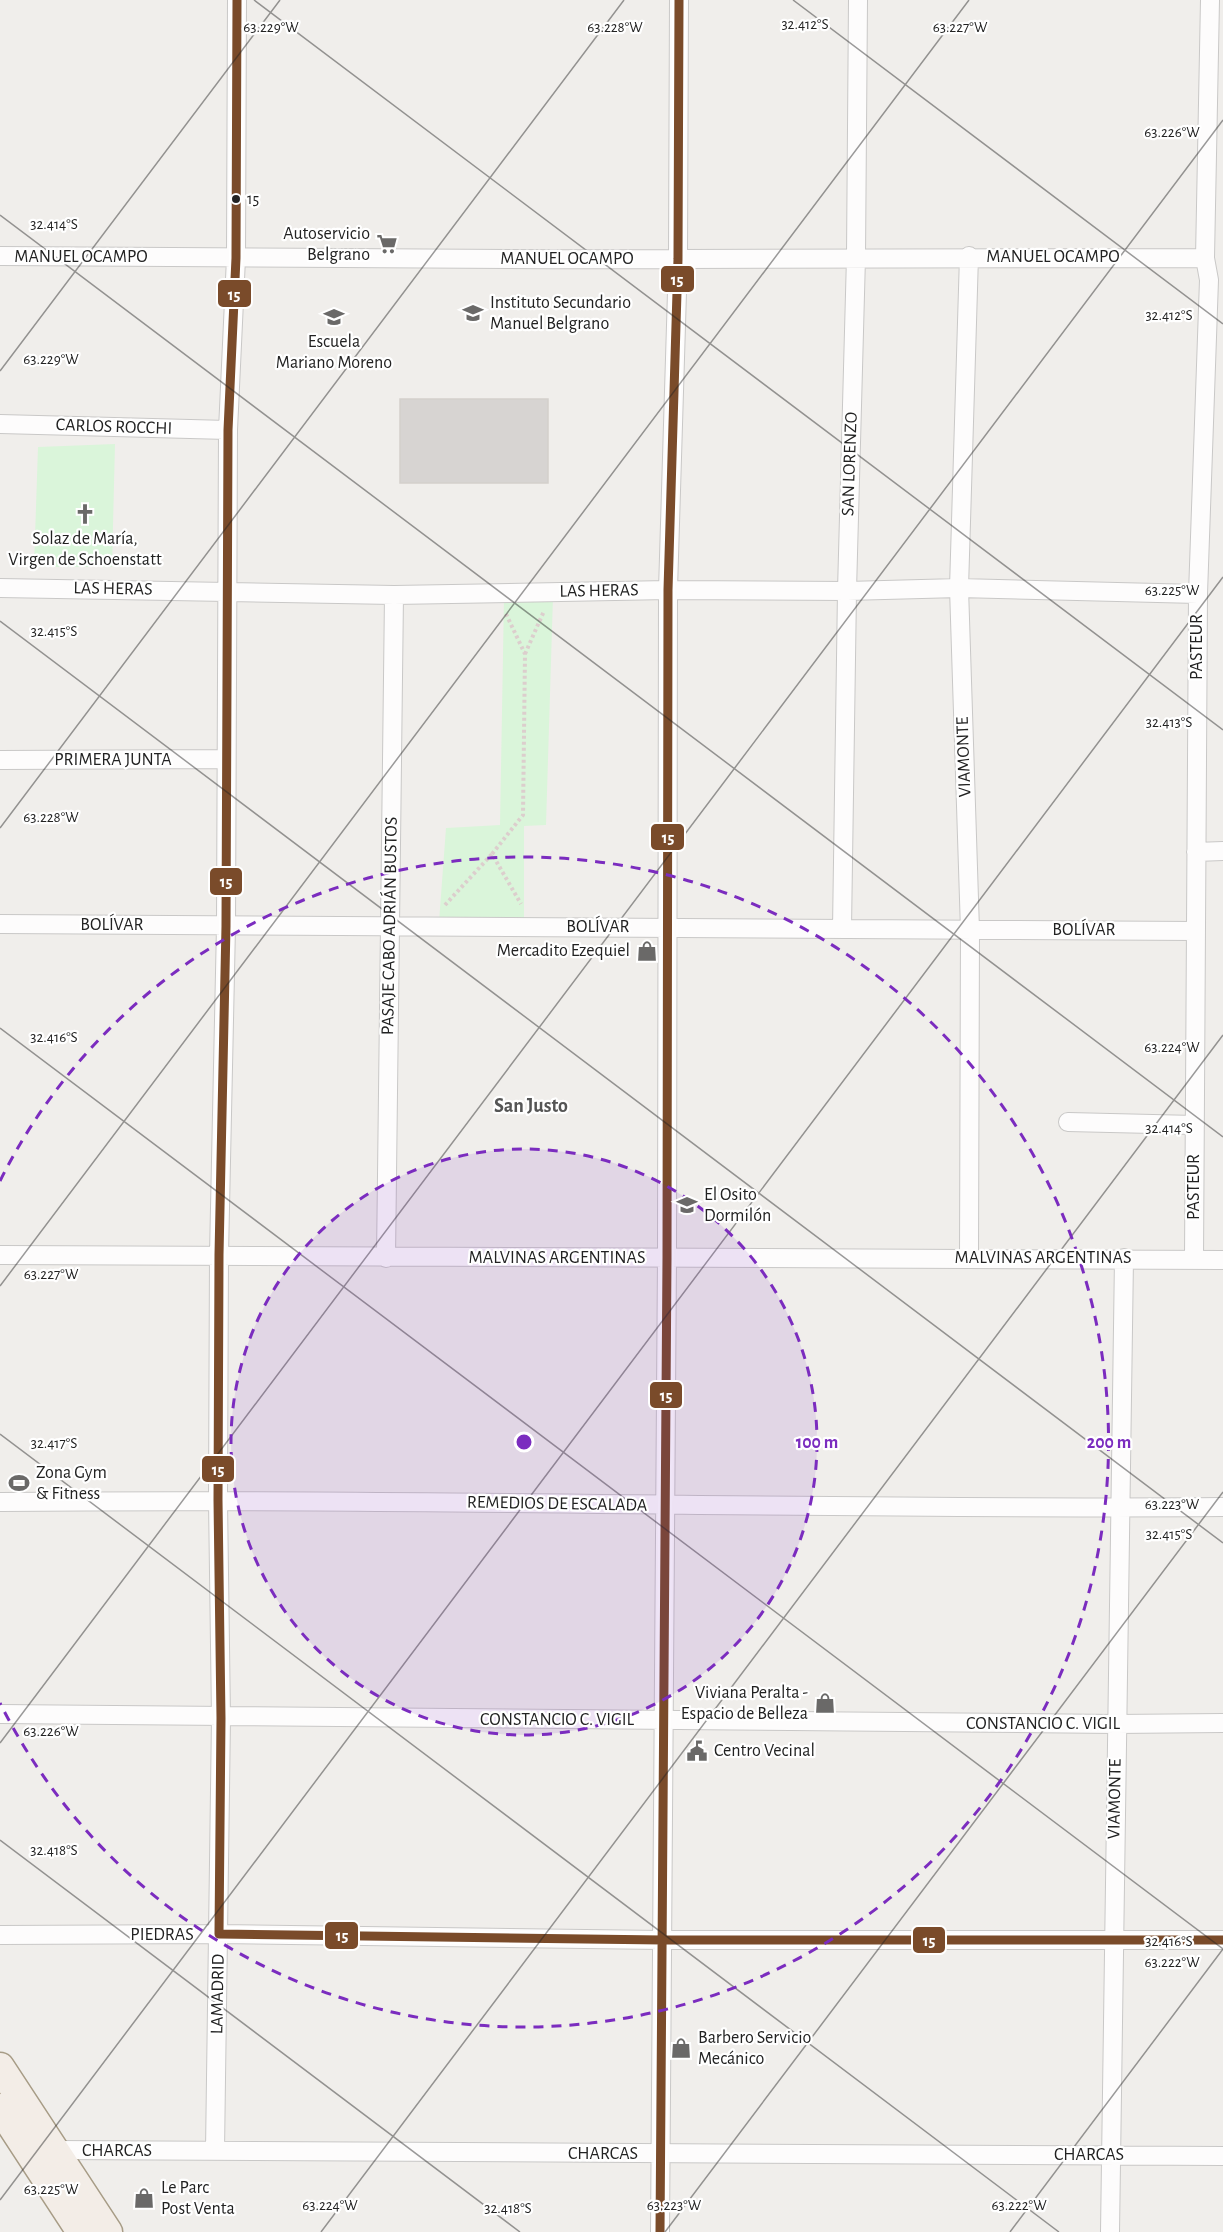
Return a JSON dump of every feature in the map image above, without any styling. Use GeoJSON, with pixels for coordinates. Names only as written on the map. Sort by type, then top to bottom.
{"type":"FeatureCollection","features":[{"type":"Feature","properties":{"kind":"main road"},"geometry":{"type":"LineString","coordinates":[[0,2067],[108,2232]]}},
{"type":"Feature","properties":{"kind":"main road"},"geometry":{"type":"LineString","coordinates":[[0,2108],[81,2232]]}},
{"type":"Feature","properties":{"kind":"street","name":"LAMADRID"},"geometry":{"type":"LineString","coordinates":[[215,2151],[221,1718],[218,1500],[219,1255],[226,926],[228,430],[236,258],[237,0]]}},
{"type":"Feature","properties":{"kind":"street"},"geometry":{"type":"LineString","coordinates":[[660,2232],[666,1505],[668,590],[678,259],[679,0]]}},
{"type":"Feature","properties":{"kind":"street","name":"SAN LORENZO"},"geometry":{"type":"LineString","coordinates":[[842,929],[847,591],[856,257],[858,0]]}},
{"type":"Feature","properties":{"kind":"street","name":"PASTEUR"},"geometry":{"type":"LineString","coordinates":[[1194,1259],[1198,594],[1216,280],[1205,258],[1210,0]]}},
{"type":"Feature","properties":{"kind":"street","name":"MANUEL OCAMPO"},"geometry":{"type":"LineString","coordinates":[[0,256],[678,259],[969,256],[1205,258]]}},
{"type":"Feature","properties":{"kind":"street","name":"VIAMONTE"},"geometry":{"type":"LineString","coordinates":[[969,256],[959,588],[970,930],[969,1258]]}},
{"type":"Feature","properties":{"kind":"street","name":"CARLOS ROCCHI"},"geometry":{"type":"LineString","coordinates":[[0,424],[228,430]]}},
{"type":"Feature","properties":{"kind":"street","name":"LAS HERAS"},"geometry":{"type":"LineString","coordinates":[[0,588],[394,595],[959,588],[1198,594]]}},
{"type":"Feature","properties":{"kind":"street","name":"PASAJE CABO ADRIÁN BUSTOS"},"geometry":{"type":"LineString","coordinates":[[386,1258],[394,595]]}},
{"type":"Feature","properties":{"kind":"street","name":"PRIMERA JUNTA"},"geometry":{"type":"LineString","coordinates":[[0,760],[226,759]]}},
{"type":"Feature","properties":{"kind":"street"},"geometry":{"type":"LineString","coordinates":[[1196,852],[1223,851]]}},
{"type":"Feature","properties":{"kind":"street","name":"BOLÍVAR"},"geometry":{"type":"LineString","coordinates":[[0,924],[1196,931]]}},
{"type":"Feature","properties":{"kind":"street"},"geometry":{"type":"LineString","coordinates":[[1068,1122],[1195,1125]]}},
{"type":"Feature","properties":{"kind":"street","name":"MALVINAS ARGENTINAS"},"geometry":{"type":"LineString","coordinates":[[0,1255],[1223,1260]]}},
{"type":"Feature","properties":{"kind":"street","name":"VIAMONTE"},"geometry":{"type":"LineString","coordinates":[[1110,2232],[1124,1258]]}},
{"type":"Feature","properties":{"kind":"street","name":"REMEDIOS DE ESCALADA"},"geometry":{"type":"LineString","coordinates":[[0,1502],[218,1500],[1223,1508]]}},
{"type":"Feature","properties":{"kind":"street","name":"CONSTANCIO C. VIGIL"},"geometry":{"type":"LineString","coordinates":[[0,1714],[221,1718],[1223,1723]]}},
{"type":"Feature","properties":{"kind":"street","name":"PIEDRAS"},"geometry":{"type":"LineString","coordinates":[[0,1935],[219,1934],[662,1940],[1113,1938],[1223,1940]]}},
{"type":"Feature","properties":{"kind":"street","name":"CHARCAS"},"geometry":{"type":"LineString","coordinates":[[54,2150],[1223,2156]]}},
{"type":"Feature","properties":{"kind":"path"},"geometry":{"type":"LineString","coordinates":[[445,905],[492,854],[523,815],[525,654],[544,610]]}},
{"type":"Feature","properties":{"kind":"path"},"geometry":{"type":"LineString","coordinates":[[506,614],[525,654]]}},
{"type":"Feature","properties":{"kind":"path"},"geometry":{"type":"LineString","coordinates":[[492,854],[521,904]]}},
{"type":"Feature","properties":{"kind":"green space"},"geometry":{"type":"Polygon","coordinates":[[[115,444],[112,567],[34,567],[38,447],[115,444]]]}},
{"type":"Feature","properties":{"kind":"green space"},"geometry":{"type":"Polygon","coordinates":[[[553,596],[546,825],[524,826],[524,921],[439,922],[446,828],[500,825],[504,597],[553,596]]]}},
{"type":"Feature","properties":{"kind":"building"},"geometry":{"type":"Polygon","coordinates":[[[400,399],[548,399],[548,483],[400,483],[400,399]]]}},
{"type":"Feature","properties":{"kind":"transit line","name":"15"},"geometry":{"type":"LineString","coordinates":[[237,0],[236,258],[228,430],[226,926],[219,1255],[218,1500],[221,1718],[219,1934],[662,1940],[1223,1940]]}},
{"type":"Feature","properties":{"kind":"transit line","name":"15"},"geometry":{"type":"LineString","coordinates":[[660,2232],[667,1258],[668,590],[678,259],[679,0]]}},
{"type":"Feature","properties":{"kind":"place","name":"15"},"geometry":{"type":"Point","coordinates":[236,199]}},
{"type":"Feature","properties":{"kind":"place","name":"Autoservicio Belgrano"},"geometry":{"type":"Point","coordinates":[387,244]}},
{"type":"Feature","properties":{"kind":"place","name":"Instituto Secundario Manuel Belgrano"},"geometry":{"type":"Point","coordinates":[473,313]}},
{"type":"Feature","properties":{"kind":"place","name":"Escuela Mariano Moreno"},"geometry":{"type":"Point","coordinates":[334,317]}},
{"type":"Feature","properties":{"kind":"place","name":"Solaz de María, Virgen de Schoenstatt"},"geometry":{"type":"Point","coordinates":[85,514]}},
{"type":"Feature","properties":{"kind":"place","name":"Mercadito Ezequiel"},"geometry":{"type":"Point","coordinates":[647,951]}},
{"type":"Feature","properties":{"kind":"place","name":"El Osito Dormilón"},"geometry":{"type":"Point","coordinates":[687,1205]}},
{"type":"Feature","properties":{"kind":"place","name":"Zona Gym & Fitness"},"geometry":{"type":"Point","coordinates":[19,1483]}},
{"type":"Feature","properties":{"kind":"place","name":"Viviana Peralta - Espacio de Belleza"},"geometry":{"type":"Point","coordinates":[825,1703]}},
{"type":"Feature","properties":{"kind":"place","name":"Centro Vecinal"},"geometry":{"type":"Point","coordinates":[697,1751]}},
{"type":"Feature","properties":{"kind":"place","name":"Barbero Servicio Mecánico"},"geometry":{"type":"Point","coordinates":[681,2048]}},
{"type":"Feature","properties":{"kind":"place","name":"Le Parc Post Venta"},"geometry":{"type":"Point","coordinates":[144,2198]}},
{"type":"Feature","properties":{"kind":"district","name":"San Justo"},"geometry":{"type":"Point","coordinates":[531,1106]}}]}
